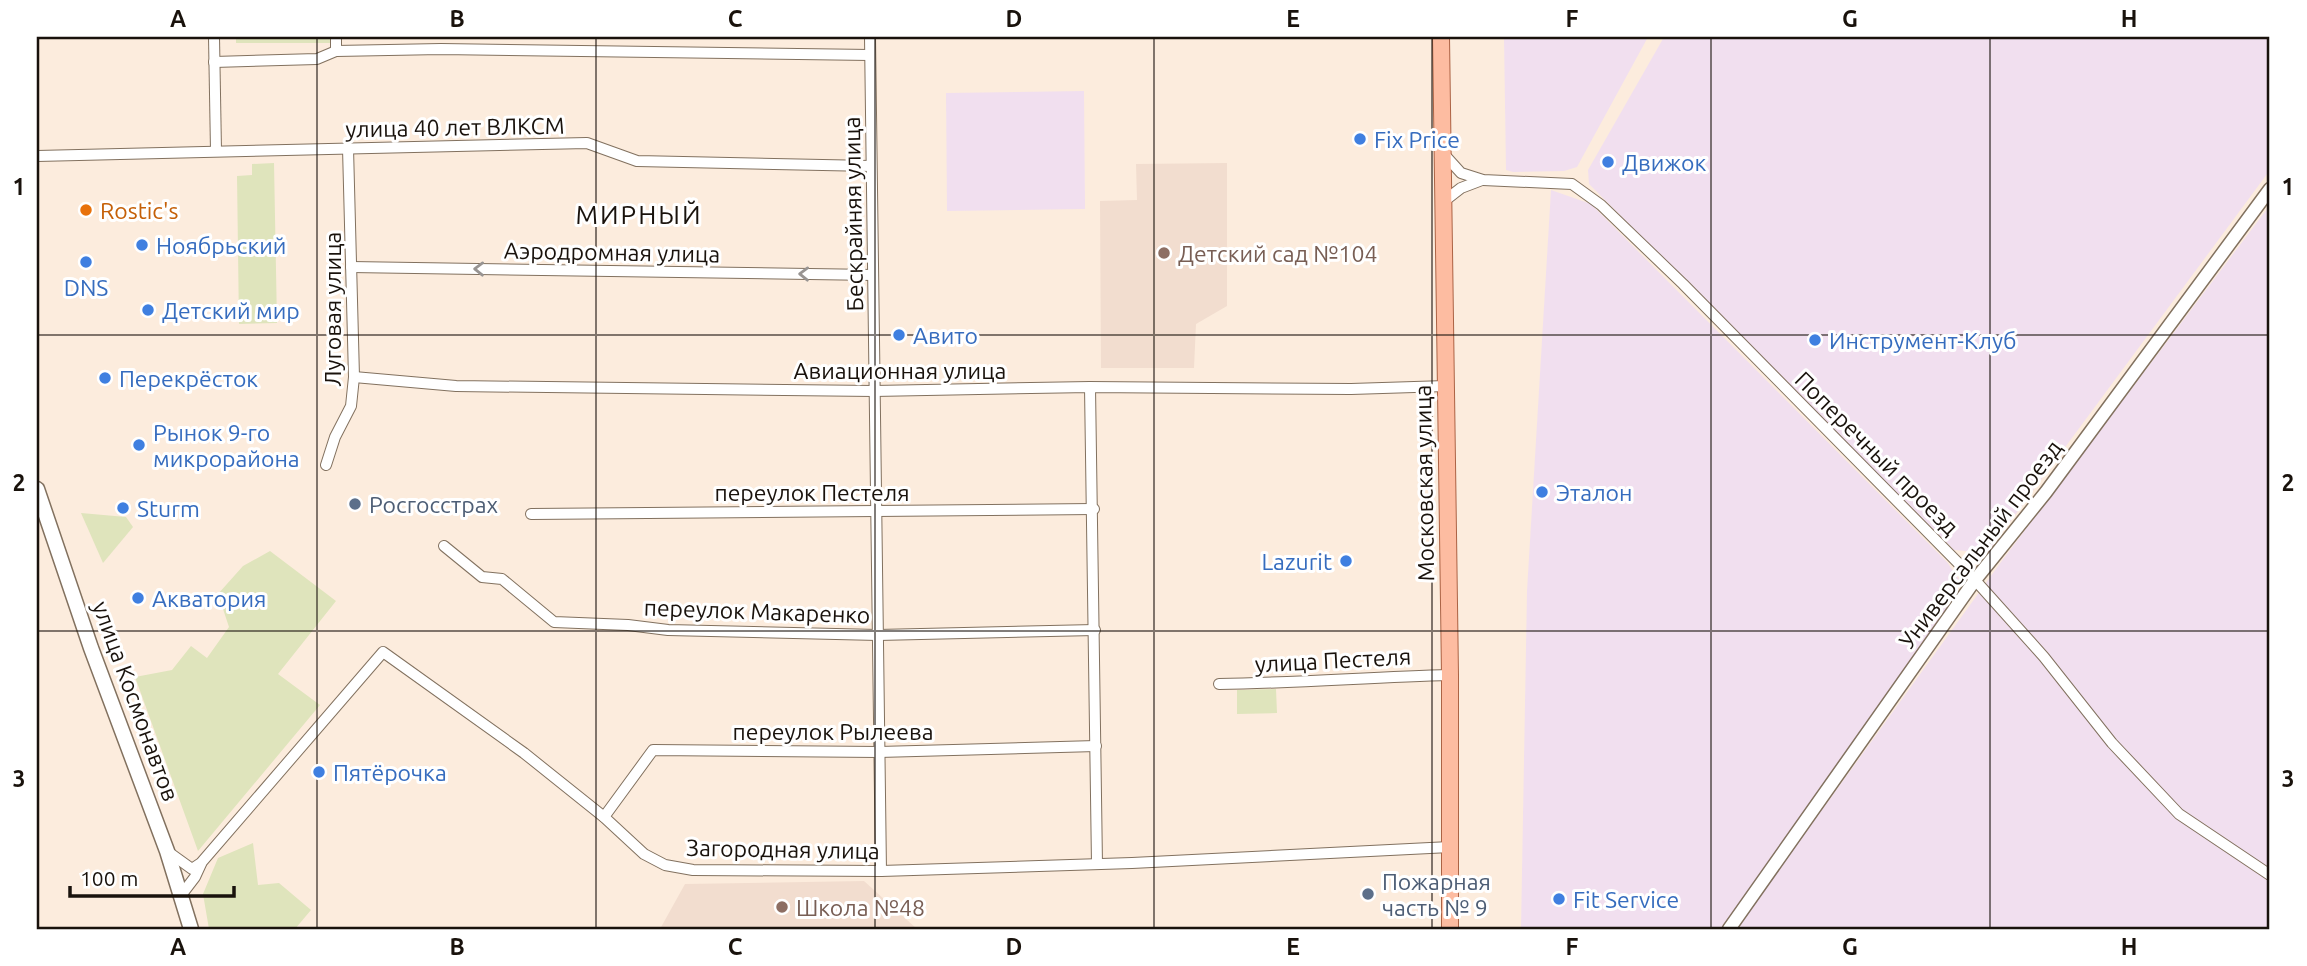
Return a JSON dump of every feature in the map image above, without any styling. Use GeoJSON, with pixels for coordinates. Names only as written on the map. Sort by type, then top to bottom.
{"type":"FeatureCollection","features":[{"type":"Feature","properties":{"kind":"main road","name":"Московская улица"},"geometry":{"type":"LineString","coordinates":[[1441,37],[1450,675],[1450,929]]}},
{"type":"Feature","properties":{"kind":"main road","name":"улица Космонавтов"},"geometry":{"type":"LineString","coordinates":[[38,496],[167,851],[191,929]]}},
{"type":"Feature","properties":{"kind":"street"},"geometry":{"type":"LineString","coordinates":[[214,37],[216,151]]}},
{"type":"Feature","properties":{"kind":"street"},"geometry":{"type":"LineString","coordinates":[[335,51],[336,37]]}},
{"type":"Feature","properties":{"kind":"street","name":"Бескрайняя улица"},"geometry":{"type":"LineString","coordinates":[[870,37],[881,871]]}},
{"type":"Feature","properties":{"kind":"street"},"geometry":{"type":"LineString","coordinates":[[214,62],[317,59],[335,51],[441,49],[870,55]]}},
{"type":"Feature","properties":{"kind":"street","name":"улица 40 лет ВЛКСМ"},"geometry":{"type":"LineString","coordinates":[[37,156],[587,144],[637,161],[871,166]]}},
{"type":"Feature","properties":{"kind":"street","name":"Луговая улица"},"geometry":{"type":"LineString","coordinates":[[326,465],[335,437],[351,406],[354,377],[348,148]]}},
{"type":"Feature","properties":{"kind":"street","name":"Поперечный проезд"},"geometry":{"type":"LineString","coordinates":[[1442,152],[1461,173],[1483,180],[1572,184],[1601,205],[1683,284],[1975,580],[2044,657],[2112,743],[2179,814],[2270,875]]}},
{"type":"Feature","properties":{"kind":"street","name":"Поперечный проезд"},"geometry":{"type":"LineString","coordinates":[[1443,202],[1461,188],[1483,180]]}},
{"type":"Feature","properties":{"kind":"street","name":"Универсальный проезд"},"geometry":{"type":"LineString","coordinates":[[1728,929],[1975,580],[2046,492],[2270,188]]}},
{"type":"Feature","properties":{"kind":"street","name":"Аэродромная улица"},"geometry":{"type":"LineString","coordinates":[[351,267],[873,275]]}},
{"type":"Feature","properties":{"kind":"street","name":"Авиационная улица"},"geometry":{"type":"LineString","coordinates":[[354,377],[456,386],[874,391],[1090,387],[1352,389],[1446,386]]}},
{"type":"Feature","properties":{"kind":"street"},"geometry":{"type":"LineString","coordinates":[[1090,387],[1094,509],[1097,864]]}},
{"type":"Feature","properties":{"kind":"street","name":"переулок Пестеля"},"geometry":{"type":"LineString","coordinates":[[531,513],[1094,509]]}},
{"type":"Feature","properties":{"kind":"street","name":"переулок Макаренко"},"geometry":{"type":"LineString","coordinates":[[444,546],[482,577],[502,579],[554,622],[628,625],[668,630],[878,635],[1095,630]]}},
{"type":"Feature","properties":{"kind":"street","name":"Загородная улица"},"geometry":{"type":"LineString","coordinates":[[182,894],[195,877],[201,863],[383,652],[524,753],[604,817],[644,854],[665,865],[693,870],[881,871],[1097,864],[1450,847]]}},
{"type":"Feature","properties":{"kind":"street","name":"улица Пестеля"},"geometry":{"type":"LineString","coordinates":[[1219,684],[1308,683],[1450,675]]}},
{"type":"Feature","properties":{"kind":"street","name":"переулок Рылеева"},"geometry":{"type":"LineString","coordinates":[[604,817],[653,750],[879,752],[1096,746]]}},
{"type":"Feature","properties":{"kind":"street"},"geometry":{"type":"LineString","coordinates":[[167,851],[192,869],[201,863]]}},
{"type":"Feature","properties":{"kind":"shaded area"},"geometry":{"type":"Polygon","coordinates":[[[1504,37],[1648,37],[1577,167],[1564,171],[1506,170],[1504,37]]]}},
{"type":"Feature","properties":{"kind":"shaded area"},"geometry":{"type":"Polygon","coordinates":[[[1664,37],[2270,37],[2270,170],[1987,553],[1954,550],[1589,184],[1588,170],[1664,37]]]}},
{"type":"Feature","properties":{"kind":"shaded area"},"geometry":{"type":"Polygon","coordinates":[[[1084,91],[1085,209],[947,211],[946,93],[1084,91]]]}},
{"type":"Feature","properties":{"kind":"shaded area","name":"Детский сад №104"},"geometry":{"type":"Polygon","coordinates":[[[1227,163],[1227,306],[1196,324],[1194,368],[1101,368],[1100,201],[1137,200],[1136,164],[1227,163]]]}},
{"type":"Feature","properties":{"kind":"shaded area"},"geometry":{"type":"Polygon","coordinates":[[[1551,190],[1591,204],[1947,562],[1960,581],[1952,605],[1721,929],[1521,929],[1527,591],[1551,190]]]}},
{"type":"Feature","properties":{"kind":"shaded area"},"geometry":{"type":"Polygon","coordinates":[[[2270,205],[2270,929],[1736,929],[2001,562],[2270,205]]]}},
{"type":"Feature","properties":{"kind":"shaded area","name":"Школа №48"},"geometry":{"type":"Polygon","coordinates":[[[864,881],[917,929],[660,929],[685,884],[864,881]]]}},
{"type":"Feature","properties":{"kind":"green space"},"geometry":{"type":"Polygon","coordinates":[[[236,37],[332,37],[332,43],[236,43],[236,37]]]}},
{"type":"Feature","properties":{"kind":"green space"},"geometry":{"type":"Polygon","coordinates":[[[274,163],[277,323],[239,324],[237,176],[252,175],[252,164],[274,163]]]}},
{"type":"Feature","properties":{"kind":"green space"},"geometry":{"type":"Polygon","coordinates":[[[81,513],[126,517],[133,527],[103,563],[81,513]]]}},
{"type":"Feature","properties":{"kind":"green space"},"geometry":{"type":"Polygon","coordinates":[[[270,551],[336,601],[278,674],[320,705],[198,851],[135,677],[172,670],[191,646],[207,658],[229,627],[218,594],[243,566],[270,551]]]}},
{"type":"Feature","properties":{"kind":"green space"},"geometry":{"type":"Polygon","coordinates":[[[1276,689],[1277,713],[1237,714],[1237,690],[1276,689]]]}},
{"type":"Feature","properties":{"kind":"green space"},"geometry":{"type":"Polygon","coordinates":[[[253,843],[258,885],[279,883],[311,910],[295,929],[209,929],[203,894],[218,858],[253,843]]]}},
{"type":"Feature","properties":{"kind":"place","name":"Fix Price"},"geometry":{"type":"Point","coordinates":[1360,139]}},
{"type":"Feature","properties":{"kind":"place","name":"Движок"},"geometry":{"type":"Point","coordinates":[1608,162]}},
{"type":"Feature","properties":{"kind":"place","name":"Rostic's"},"geometry":{"type":"Point","coordinates":[86,210]}},
{"type":"Feature","properties":{"kind":"place","name":"Ноябрьский"},"geometry":{"type":"Point","coordinates":[142,245]}},
{"type":"Feature","properties":{"kind":"place","name":"Детский сад №104"},"geometry":{"type":"Point","coordinates":[1164,253]}},
{"type":"Feature","properties":{"kind":"place","name":"DNS"},"geometry":{"type":"Point","coordinates":[86,262]}},
{"type":"Feature","properties":{"kind":"place","name":"Детский мир"},"geometry":{"type":"Point","coordinates":[148,310]}},
{"type":"Feature","properties":{"kind":"place","name":"Авито"},"geometry":{"type":"Point","coordinates":[899,335]}},
{"type":"Feature","properties":{"kind":"place","name":"Инструмент-Клуб"},"geometry":{"type":"Point","coordinates":[1815,340]}},
{"type":"Feature","properties":{"kind":"place","name":"Перекрёсток"},"geometry":{"type":"Point","coordinates":[105,378]}},
{"type":"Feature","properties":{"kind":"place","name":"Рынок 9-го микрорайона"},"geometry":{"type":"Point","coordinates":[139,445]}},
{"type":"Feature","properties":{"kind":"place","name":"Эталон"},"geometry":{"type":"Point","coordinates":[1542,492]}},
{"type":"Feature","properties":{"kind":"place","name":"Росгосстрах"},"geometry":{"type":"Point","coordinates":[355,504]}},
{"type":"Feature","properties":{"kind":"place","name":"Sturm"},"geometry":{"type":"Point","coordinates":[123,508]}},
{"type":"Feature","properties":{"kind":"place","name":"Lazurit"},"geometry":{"type":"Point","coordinates":[1346,561]}},
{"type":"Feature","properties":{"kind":"place","name":"Акватория"},"geometry":{"type":"Point","coordinates":[138,598]}},
{"type":"Feature","properties":{"kind":"place","name":"Пятёрочка"},"geometry":{"type":"Point","coordinates":[319,772]}},
{"type":"Feature","properties":{"kind":"place","name":"Пожарная часть № 9"},"geometry":{"type":"Point","coordinates":[1368,894]}},
{"type":"Feature","properties":{"kind":"place","name":"Fit Service"},"geometry":{"type":"Point","coordinates":[1559,899]}},
{"type":"Feature","properties":{"kind":"place","name":"Школа №48"},"geometry":{"type":"Point","coordinates":[782,907]}},
{"type":"Feature","properties":{"kind":"district","name":"МИРНЫЙ"},"geometry":{"type":"Point","coordinates":[639,214]}}]}
